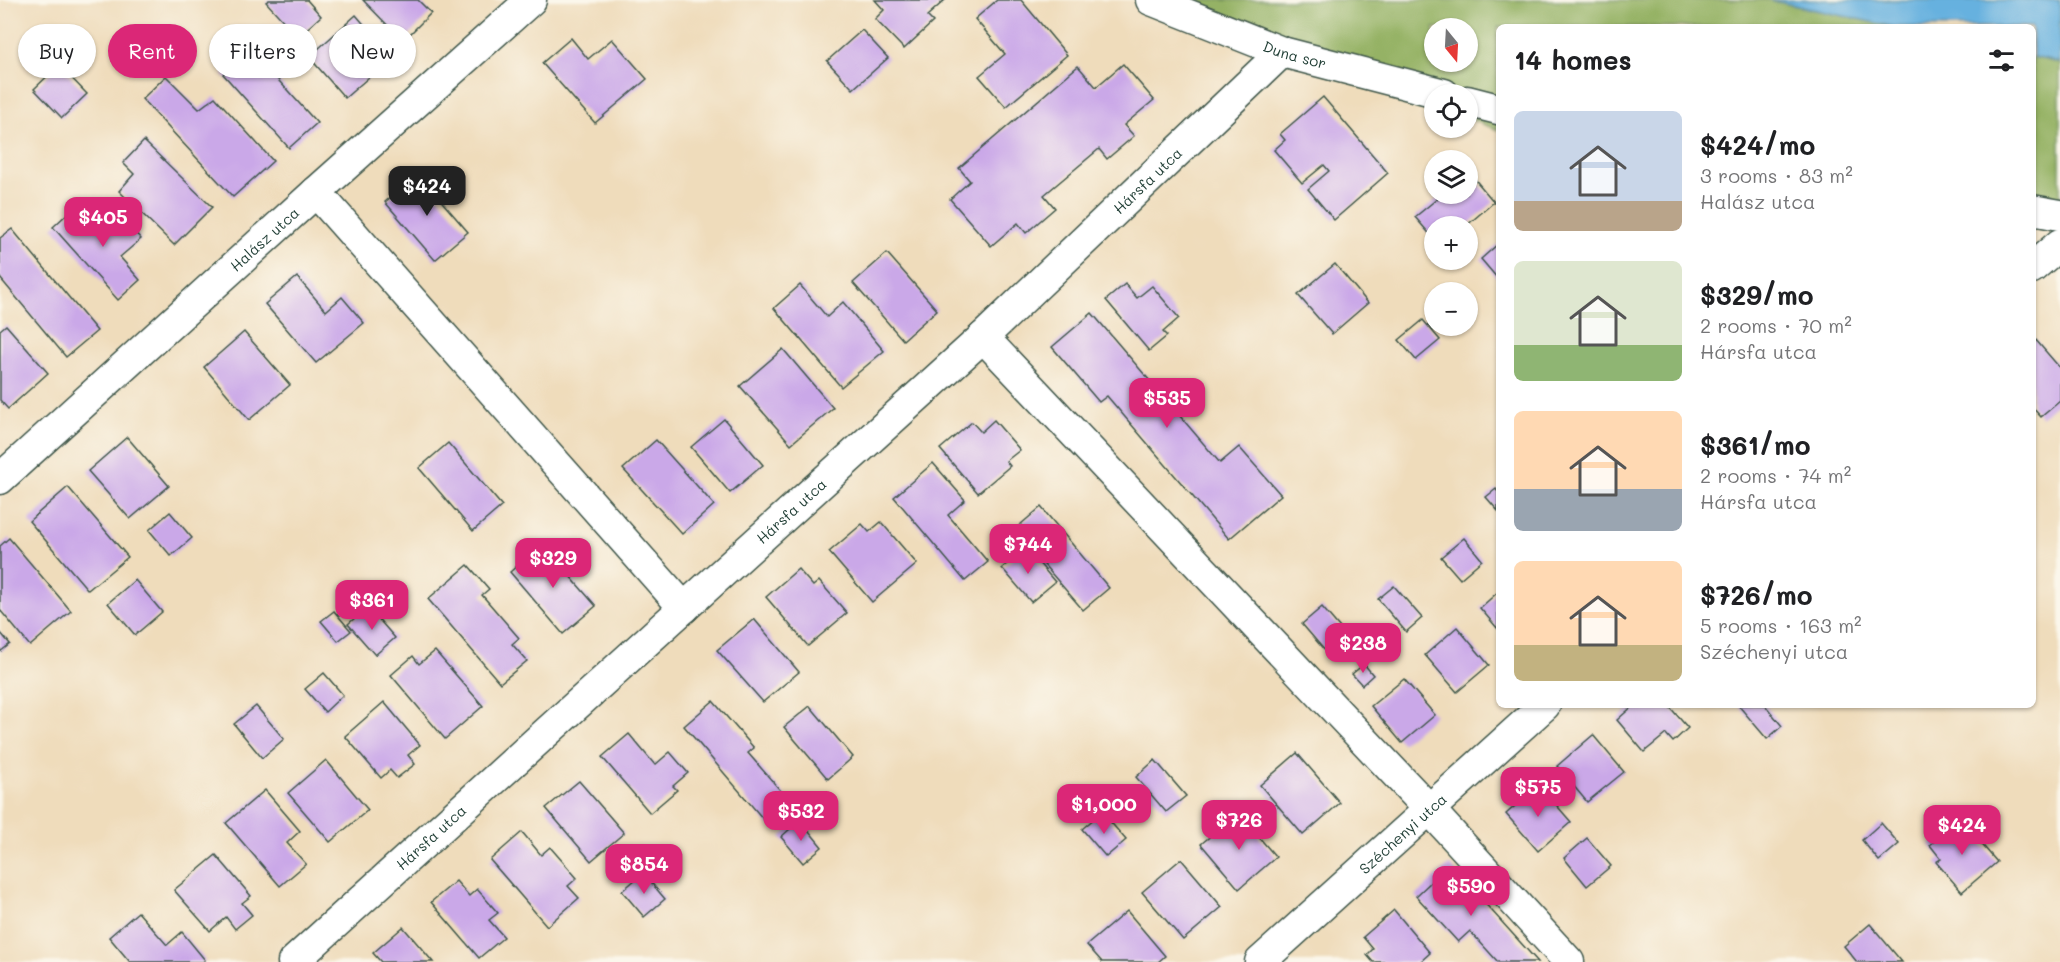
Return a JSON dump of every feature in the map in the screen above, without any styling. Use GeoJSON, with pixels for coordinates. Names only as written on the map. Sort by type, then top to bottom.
{"type":"FeatureCollection","features":[{"type":"Feature","properties":{"kind":"street","name":"Halász utca"},"geometry":{"type":"LineString","coordinates":[[0,479],[531,0]]}},
{"type":"Feature","properties":{"kind":"street","name":"Duna sor"},"geometry":{"type":"LineString","coordinates":[[1151,0],[1282,52],[1424,89]]}},
{"type":"Feature","properties":{"kind":"street","name":"Hársfa utca"},"geometry":{"type":"LineString","coordinates":[[293,962],[983,337],[1282,52]]}},
{"type":"Feature","properties":{"kind":"street"},"geometry":{"type":"LineString","coordinates":[[1478,103],[1496,108]]}},
{"type":"Feature","properties":{"kind":"street"},"geometry":{"type":"LineString","coordinates":[[316,192],[684,608]]}},
{"type":"Feature","properties":{"kind":"street"},"geometry":{"type":"LineString","coordinates":[[2036,211],[2060,215]]}},
{"type":"Feature","properties":{"kind":"street"},"geometry":{"type":"LineString","coordinates":[[2036,265],[2060,244]]}},
{"type":"Feature","properties":{"kind":"street"},"geometry":{"type":"LineString","coordinates":[[983,337],[1429,809],[1569,962]]}},
{"type":"Feature","properties":{"kind":"street","name":"Széchenyi utca"},"geometry":{"type":"LineString","coordinates":[[1260,962],[1542,708]]}},
{"type":"Feature","properties":{"kind":"green space"},"geometry":{"type":"Polygon","coordinates":[[[1160,0],[1770,0],[1880,24],[1496,24],[1496,129],[1478,122],[1478,84],[1434,84],[1160,0]]]}},
{"type":"Feature","properties":{"kind":"green space"},"geometry":{"type":"Polygon","coordinates":[[[2036,58],[2060,63],[2060,204],[2036,204],[2036,58]]]}},
{"type":"Feature","properties":{"kind":"water"},"geometry":{"type":"Polygon","coordinates":[[[1770,0],[2060,0],[2060,63],[2036,58],[2036,24],[1880,24],[1770,0]]]}},
{"type":"Feature","properties":{"kind":"building"},"geometry":{"type":"Polygon","coordinates":[[[269,0],[307,0],[321,16],[312,24],[286,24],[266,2],[269,0]]]}},
{"type":"Feature","properties":{"kind":"building"},"geometry":{"type":"Polygon","coordinates":[[[363,0],[418,0],[431,13],[416,28],[416,24],[386,24],[363,0]]]}},
{"type":"Feature","properties":{"kind":"building"},"geometry":{"type":"Polygon","coordinates":[[[875,0],[945,0],[927,16],[933,22],[904,49],[875,19],[884,10],[875,0]]]}},
{"type":"Feature","properties":{"kind":"building"},"geometry":{"type":"Polygon","coordinates":[[[997,0],[1021,0],[1067,55],[1006,107],[979,76],[1005,54],[975,19],[997,0]]]}},
{"type":"Feature","properties":{"kind":"building"},"geometry":{"type":"Polygon","coordinates":[[[356,15],[364,24],[346,24],[356,15]]]}},
{"type":"Feature","properties":{"kind":"building"},"geometry":{"type":"Polygon","coordinates":[[[862,30],[888,58],[853,89],[827,61],[862,30]]]}},
{"type":"Feature","properties":{"kind":"building"},"geometry":{"type":"Polygon","coordinates":[[[571,38],[588,59],[612,39],[647,79],[595,123],[542,63],[571,38]]]}},
{"type":"Feature","properties":{"kind":"building"},"geometry":{"type":"Polygon","coordinates":[[[329,39],[329,78],[368,78],[345,98],[317,66],[317,50],[329,39]]]}},
{"type":"Feature","properties":{"kind":"building"},"geometry":{"type":"Polygon","coordinates":[[[1123,64],[1154,100],[1124,125],[1134,136],[1107,159],[1099,149],[1044,195],[1055,208],[1026,233],[1018,223],[991,246],[950,199],[970,181],[959,168],[1078,66],[1096,87],[1123,64]]]}},
{"type":"Feature","properties":{"kind":"building"},"geometry":{"type":"Polygon","coordinates":[[[45,78],[72,78],[87,94],[62,118],[34,89],[45,78]]]}},
{"type":"Feature","properties":{"kind":"building"},"geometry":{"type":"Polygon","coordinates":[[[164,78],[168,78],[199,109],[215,97],[273,161],[233,197],[142,99],[164,78]]]}},
{"type":"Feature","properties":{"kind":"building"},"geometry":{"type":"Polygon","coordinates":[[[227,78],[276,78],[317,123],[289,148],[227,78]]]}},
{"type":"Feature","properties":{"kind":"building"},"geometry":{"type":"Polygon","coordinates":[[[1323,97],[1388,173],[1334,220],[1308,189],[1329,171],[1324,165],[1302,183],[1274,150],[1285,140],[1280,134],[1323,97]]]}},
{"type":"Feature","properties":{"kind":"building"},"geometry":{"type":"Polygon","coordinates":[[[144,141],[212,207],[174,245],[119,191],[134,174],[123,163],[144,141]]]}},
{"type":"Feature","properties":{"kind":"building"},"geometry":{"type":"Polygon","coordinates":[[[418,174],[468,232],[435,260],[385,202],[418,174]]]}},
{"type":"Feature","properties":{"kind":"building"},"geometry":{"type":"Polygon","coordinates":[[[1478,183],[1494,202],[1478,216],[1424,216],[1424,227],[1415,217],[1431,204],[1478,204],[1478,183]]]}},
{"type":"Feature","properties":{"kind":"building"},"geometry":{"type":"Polygon","coordinates":[[[110,205],[141,239],[120,257],[140,280],[118,300],[53,227],[68,213],[83,230],[110,205]]]}},
{"type":"Feature","properties":{"kind":"building"},"geometry":{"type":"Polygon","coordinates":[[[12,229],[97,331],[66,357],[0,278],[0,238],[12,229]]]}},
{"type":"Feature","properties":{"kind":"building"},"geometry":{"type":"Polygon","coordinates":[[[1496,246],[1496,277],[1481,259],[1496,246]]]}},
{"type":"Feature","properties":{"kind":"building"},"geometry":{"type":"Polygon","coordinates":[[[887,253],[937,310],[903,340],[853,283],[887,253]]]}},
{"type":"Feature","properties":{"kind":"building"},"geometry":{"type":"Polygon","coordinates":[[[1335,264],[1368,303],[1332,334],[1298,295],[1335,264]]]}},
{"type":"Feature","properties":{"kind":"building"},"geometry":{"type":"Polygon","coordinates":[[[297,277],[326,311],[342,297],[364,323],[316,363],[265,304],[297,277]]]}},
{"type":"Feature","properties":{"kind":"building"},"geometry":{"type":"Polygon","coordinates":[[[1125,284],[1137,298],[1152,286],[1179,318],[1163,332],[1167,336],[1149,351],[1106,300],[1125,284]]]}},
{"type":"Feature","properties":{"kind":"building"},"geometry":{"type":"Polygon","coordinates":[[[800,285],[827,317],[843,302],[884,351],[841,387],[774,308],[800,285]]]}},
{"type":"Feature","properties":{"kind":"building"},"geometry":{"type":"Polygon","coordinates":[[[1092,313],[1220,463],[1239,447],[1281,495],[1229,539],[1107,396],[1099,402],[1052,347],[1092,313]]]}},
{"type":"Feature","properties":{"kind":"building"},"geometry":{"type":"Polygon","coordinates":[[[1423,320],[1424,336],[1437,336],[1440,340],[1416,360],[1399,340],[1423,320]]]}},
{"type":"Feature","properties":{"kind":"building"},"geometry":{"type":"Polygon","coordinates":[[[6,325],[48,373],[8,409],[0,400],[0,330],[6,325]]]}},
{"type":"Feature","properties":{"kind":"building"},"geometry":{"type":"Polygon","coordinates":[[[244,332],[290,385],[249,420],[204,367],[244,332]]]}},
{"type":"Feature","properties":{"kind":"building"},"geometry":{"type":"Polygon","coordinates":[[[2036,340],[2060,368],[2060,401],[2041,417],[2036,411],[2036,340]]]}},
{"type":"Feature","properties":{"kind":"building"},"geometry":{"type":"Polygon","coordinates":[[[783,349],[833,408],[791,444],[740,386],[783,349]]]}},
{"type":"Feature","properties":{"kind":"building"},"geometry":{"type":"Polygon","coordinates":[[[724,419],[763,465],[730,493],[691,447],[724,419]]]}},
{"type":"Feature","properties":{"kind":"building"},"geometry":{"type":"Polygon","coordinates":[[[994,420],[1020,450],[1006,461],[1010,466],[978,493],[940,449],[972,422],[981,432],[994,420]]]}},
{"type":"Feature","properties":{"kind":"building"},"geometry":{"type":"Polygon","coordinates":[[[127,437],[169,486],[130,519],[88,471],[127,437]]]}},
{"type":"Feature","properties":{"kind":"building"},"geometry":{"type":"Polygon","coordinates":[[[656,440],[714,505],[682,534],[623,469],[656,440]]]}},
{"type":"Feature","properties":{"kind":"building"},"geometry":{"type":"Polygon","coordinates":[[[448,443],[502,506],[473,531],[419,468],[448,443]]]}},
{"type":"Feature","properties":{"kind":"building"},"geometry":{"type":"Polygon","coordinates":[[[933,463],[965,500],[948,515],[988,562],[965,581],[894,497],[933,463]]]}},
{"type":"Feature","properties":{"kind":"building"},"geometry":{"type":"Polygon","coordinates":[[[68,487],[128,557],[88,590],[29,521],[68,487]]]}},
{"type":"Feature","properties":{"kind":"building"},"geometry":{"type":"Polygon","coordinates":[[[1496,489],[1496,509],[1486,497],[1496,489]]]}},
{"type":"Feature","properties":{"kind":"building"},"geometry":{"type":"Polygon","coordinates":[[[1041,507],[1109,588],[1083,610],[1014,530],[1041,507]]]}},
{"type":"Feature","properties":{"kind":"building"},"geometry":{"type":"Polygon","coordinates":[[[170,512],[192,538],[171,556],[149,530],[170,512]]]}},
{"type":"Feature","properties":{"kind":"building"},"geometry":{"type":"Polygon","coordinates":[[[881,522],[917,564],[872,602],[829,552],[862,524],[869,532],[881,522]]]}},
{"type":"Feature","properties":{"kind":"building"},"geometry":{"type":"Polygon","coordinates":[[[9,538],[71,611],[30,646],[0,610],[0,546],[9,538]]]}},
{"type":"Feature","properties":{"kind":"building"},"geometry":{"type":"Polygon","coordinates":[[[1464,538],[1482,560],[1460,579],[1441,557],[1464,538]]]}},
{"type":"Feature","properties":{"kind":"building"},"geometry":{"type":"Polygon","coordinates":[[[542,544],[596,606],[563,634],[510,572],[542,544]]]}},
{"type":"Feature","properties":{"kind":"building"},"geometry":{"type":"Polygon","coordinates":[[[1026,548],[1055,582],[1031,602],[1002,568],[1026,548]]]}},
{"type":"Feature","properties":{"kind":"building"},"geometry":{"type":"Polygon","coordinates":[[[468,565],[489,589],[482,595],[519,638],[512,644],[527,661],[500,683],[428,599],[468,565]]]}},
{"type":"Feature","properties":{"kind":"building"},"geometry":{"type":"Polygon","coordinates":[[[798,569],[813,586],[819,581],[847,613],[808,646],[766,597],[798,569]]]}},
{"type":"Feature","properties":{"kind":"building"},"geometry":{"type":"Polygon","coordinates":[[[135,580],[162,612],[135,635],[108,603],[135,580]]]}},
{"type":"Feature","properties":{"kind":"building"},"geometry":{"type":"Polygon","coordinates":[[[1394,586],[1422,618],[1406,632],[1378,599],[1394,586]]]}},
{"type":"Feature","properties":{"kind":"building"},"geometry":{"type":"Polygon","coordinates":[[[1496,594],[1496,627],[1480,608],[1496,594]]]}},
{"type":"Feature","properties":{"kind":"building"},"geometry":{"type":"Polygon","coordinates":[[[368,607],[395,638],[375,655],[348,624],[368,607]]]}},
{"type":"Feature","properties":{"kind":"building"},"geometry":{"type":"Polygon","coordinates":[[[1322,607],[1352,642],[1332,659],[1302,624],[1322,607]]]}},
{"type":"Feature","properties":{"kind":"building"},"geometry":{"type":"Polygon","coordinates":[[[334,611],[351,631],[338,641],[321,621],[334,611]]]}},
{"type":"Feature","properties":{"kind":"building"},"geometry":{"type":"Polygon","coordinates":[[[754,619],[799,672],[763,702],[717,650],[754,619]]]}},
{"type":"Feature","properties":{"kind":"building"},"geometry":{"type":"Polygon","coordinates":[[[1457,627],[1489,665],[1457,692],[1425,655],[1457,627]]]}},
{"type":"Feature","properties":{"kind":"building"},"geometry":{"type":"Polygon","coordinates":[[[0,632],[10,644],[0,652],[0,632]]]}},
{"type":"Feature","properties":{"kind":"building"},"geometry":{"type":"Polygon","coordinates":[[[435,651],[483,706],[445,739],[391,675],[413,656],[419,664],[435,651]]]}},
{"type":"Feature","properties":{"kind":"building"},"geometry":{"type":"Polygon","coordinates":[[[1364,664],[1373,675],[1362,685],[1352,674],[1364,664]]]}},
{"type":"Feature","properties":{"kind":"building"},"geometry":{"type":"Polygon","coordinates":[[[324,673],[343,695],[325,712],[305,689],[324,673]]]}},
{"type":"Feature","properties":{"kind":"building"},"geometry":{"type":"Polygon","coordinates":[[[1404,679],[1435,715],[1402,743],[1371,706],[1404,679]]]}},
{"type":"Feature","properties":{"kind":"building"},"geometry":{"type":"Polygon","coordinates":[[[713,701],[754,748],[748,753],[793,805],[769,826],[684,726],[713,701]]]}},
{"type":"Feature","properties":{"kind":"building"},"geometry":{"type":"Polygon","coordinates":[[[384,702],[420,745],[408,755],[415,764],[397,778],[390,770],[381,778],[345,736],[384,702]]]}},
{"type":"Feature","properties":{"kind":"building"},"geometry":{"type":"Polygon","coordinates":[[[256,706],[284,739],[262,758],[234,724],[256,706]]]}},
{"type":"Feature","properties":{"kind":"building"},"geometry":{"type":"Polygon","coordinates":[[[810,706],[853,757],[828,779],[784,727],[810,706]]]}},
{"type":"Feature","properties":{"kind":"building"},"geometry":{"type":"Polygon","coordinates":[[[1631,708],[1671,708],[1688,728],[1673,742],[1666,734],[1644,752],[1617,720],[1631,708]]]}},
{"type":"Feature","properties":{"kind":"building"},"geometry":{"type":"Polygon","coordinates":[[[1741,708],[1767,708],[1782,726],[1767,739],[1741,708]]]}},
{"type":"Feature","properties":{"kind":"building"},"geometry":{"type":"Polygon","coordinates":[[[629,734],[655,765],[670,752],[688,773],[673,786],[677,790],[650,813],[602,757],[629,734]]]}},
{"type":"Feature","properties":{"kind":"building"},"geometry":{"type":"Polygon","coordinates":[[[1593,735],[1624,772],[1587,802],[1557,766],[1593,735]]]}},
{"type":"Feature","properties":{"kind":"building"},"geometry":{"type":"Polygon","coordinates":[[[1297,753],[1340,803],[1303,835],[1260,785],[1297,753]]]}},
{"type":"Feature","properties":{"kind":"building"},"geometry":{"type":"Polygon","coordinates":[[[326,760],[368,810],[330,842],[288,793],[326,760]]]}},
{"type":"Feature","properties":{"kind":"building"},"geometry":{"type":"Polygon","coordinates":[[[1155,760],[1186,796],[1166,812],[1136,777],[1155,760]]]}},
{"type":"Feature","properties":{"kind":"building"},"geometry":{"type":"Polygon","coordinates":[[[579,781],[624,833],[591,861],[546,808],[579,781]]]}},
{"type":"Feature","properties":{"kind":"building"},"geometry":{"type":"Polygon","coordinates":[[[1539,785],[1571,822],[1538,851],[1506,814],[1539,785]]]}},
{"type":"Feature","properties":{"kind":"building"},"geometry":{"type":"Polygon","coordinates":[[[265,790],[300,831],[287,843],[306,864],[280,886],[226,823],[265,790]]]}},
{"type":"Feature","properties":{"kind":"building"},"geometry":{"type":"Polygon","coordinates":[[[1102,812],[1126,840],[1106,857],[1082,829],[1102,812]]]}},
{"type":"Feature","properties":{"kind":"building"},"geometry":{"type":"Polygon","coordinates":[[[1238,813],[1276,857],[1239,889],[1201,844],[1238,813]]]}},
{"type":"Feature","properties":{"kind":"building"},"geometry":{"type":"Polygon","coordinates":[[[1960,819],[1997,862],[1962,892],[1936,862],[1941,859],[1930,845],[1960,819]]]}},
{"type":"Feature","properties":{"kind":"building"},"geometry":{"type":"Polygon","coordinates":[[[800,820],[822,847],[803,863],[781,837],[800,820]]]}},
{"type":"Feature","properties":{"kind":"building"},"geometry":{"type":"Polygon","coordinates":[[[1881,823],[1899,844],[1879,861],[1862,840],[1881,823]]]}},
{"type":"Feature","properties":{"kind":"building"},"geometry":{"type":"Polygon","coordinates":[[[522,832],[541,855],[550,847],[577,878],[568,886],[579,898],[547,926],[490,860],[522,832]]]}},
{"type":"Feature","properties":{"kind":"building"},"geometry":{"type":"Polygon","coordinates":[[[1587,838],[1611,866],[1587,886],[1564,858],[1587,838]]]}},
{"type":"Feature","properties":{"kind":"building"},"geometry":{"type":"Polygon","coordinates":[[[216,855],[251,896],[242,903],[252,915],[235,929],[226,917],[210,931],[174,890],[216,855]]]}},
{"type":"Feature","properties":{"kind":"building"},"geometry":{"type":"Polygon","coordinates":[[[1181,859],[1222,907],[1183,940],[1142,892],[1181,859]]]}},
{"type":"Feature","properties":{"kind":"building"},"geometry":{"type":"Polygon","coordinates":[[[1449,865],[1538,962],[1498,962],[1470,931],[1458,942],[1416,896],[1449,865]]]}},
{"type":"Feature","properties":{"kind":"building"},"geometry":{"type":"Polygon","coordinates":[[[643,873],[665,899],[644,917],[622,891],[643,873]]]}},
{"type":"Feature","properties":{"kind":"building"},"geometry":{"type":"Polygon","coordinates":[[[456,881],[469,896],[477,889],[498,913],[489,920],[504,937],[479,958],[431,902],[456,881]]]}},
{"type":"Feature","properties":{"kind":"building"},"geometry":{"type":"Polygon","coordinates":[[[1394,910],[1430,953],[1420,962],[1373,962],[1367,955],[1373,949],[1363,937],[1394,910]]]}},
{"type":"Feature","properties":{"kind":"building"},"geometry":{"type":"Polygon","coordinates":[[[1127,911],[1165,956],[1158,962],[1102,962],[1087,945],[1127,911]]]}},
{"type":"Feature","properties":{"kind":"building"},"geometry":{"type":"Polygon","coordinates":[[[138,912],[167,945],[182,932],[205,960],[203,962],[130,962],[109,937],[138,912]]]}},
{"type":"Feature","properties":{"kind":"building"},"geometry":{"type":"Polygon","coordinates":[[[1870,924],[1902,962],[1857,962],[1844,946],[1870,924]]]}},
{"type":"Feature","properties":{"kind":"building"},"geometry":{"type":"Polygon","coordinates":[[[403,927],[433,962],[381,962],[373,953],[403,927]]]}}]}
